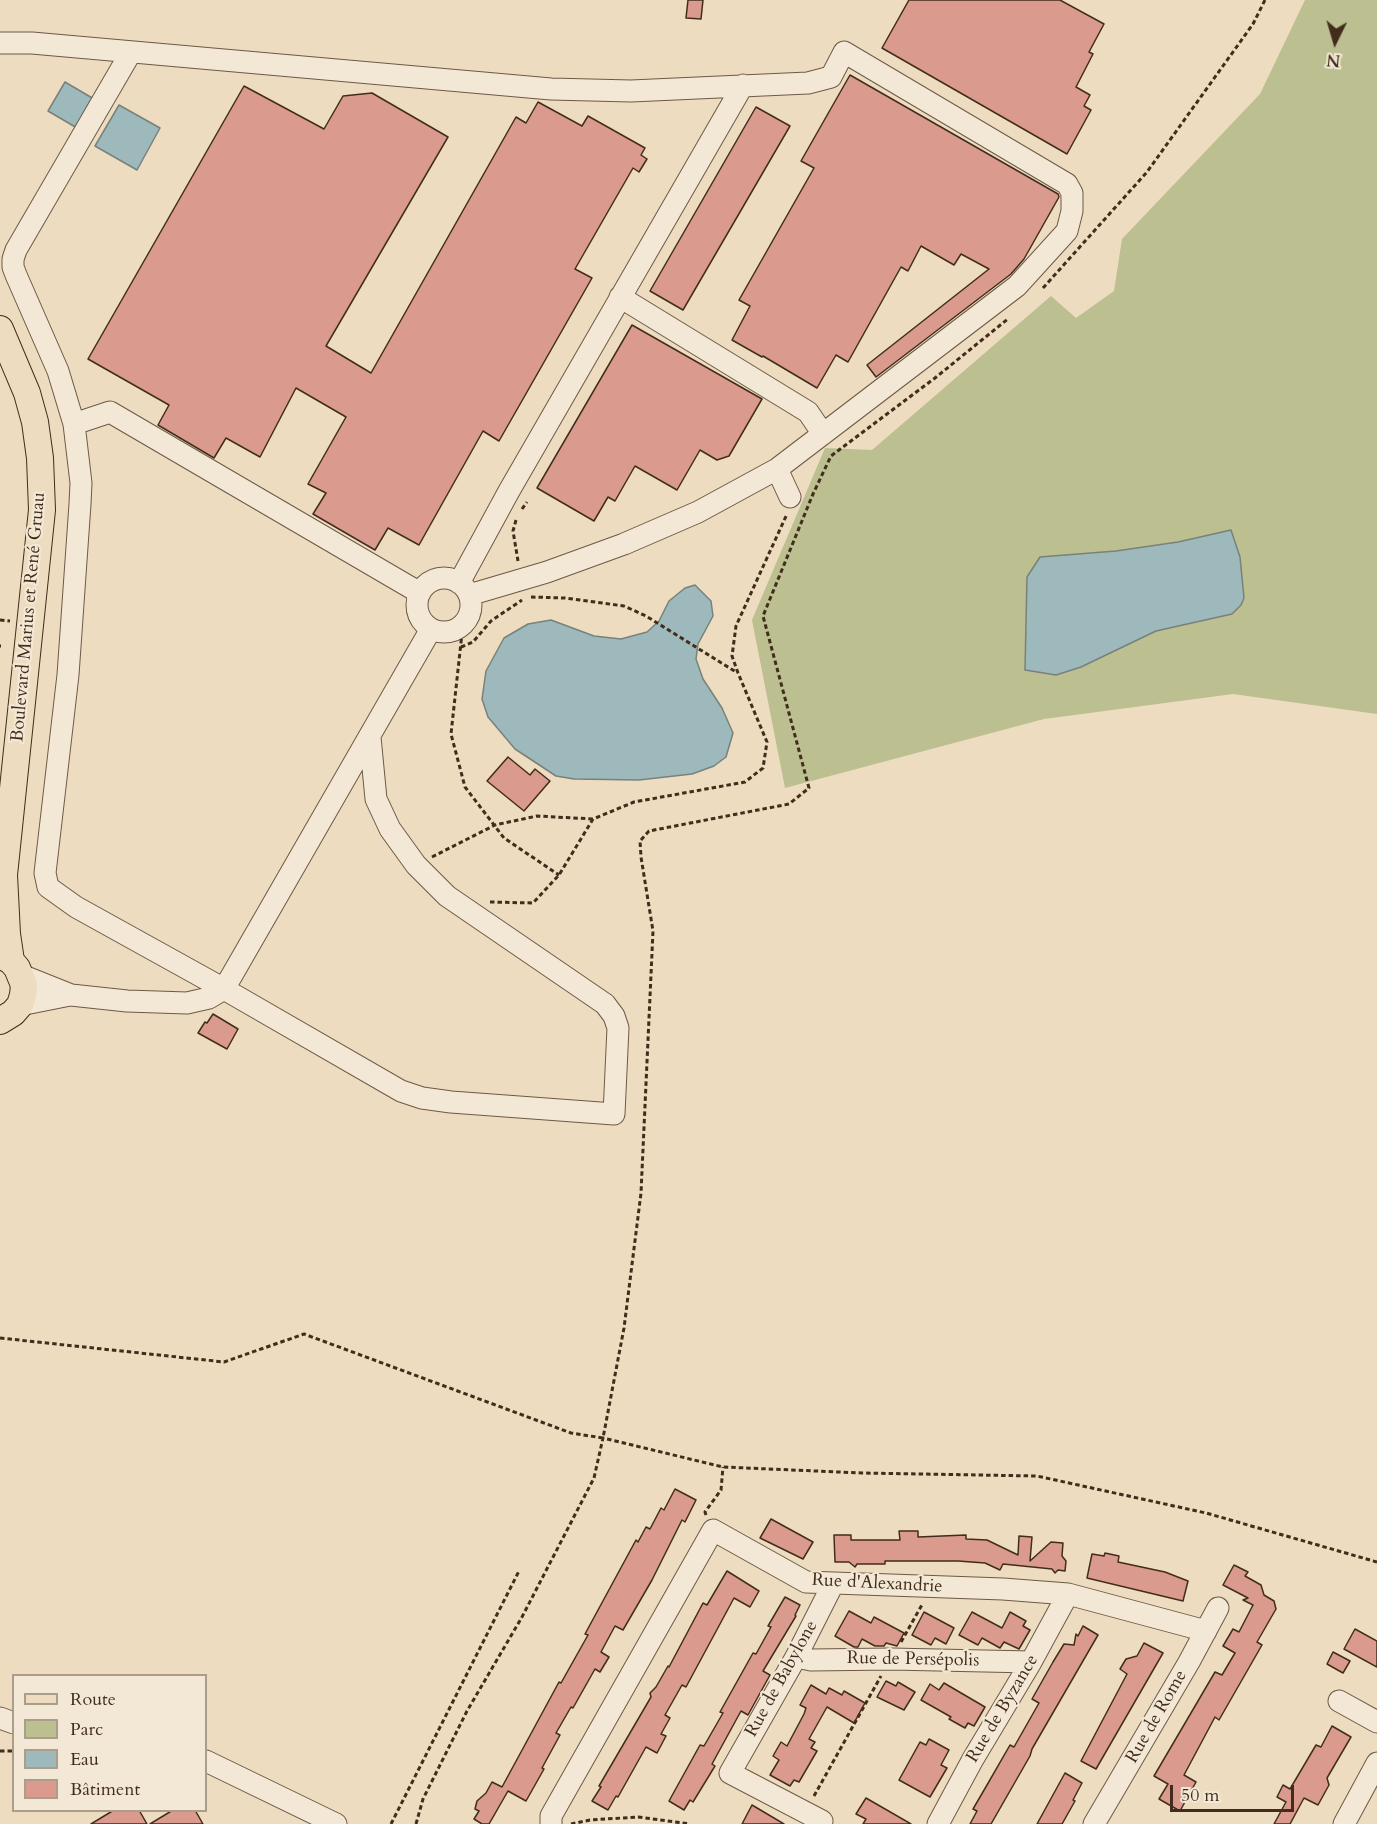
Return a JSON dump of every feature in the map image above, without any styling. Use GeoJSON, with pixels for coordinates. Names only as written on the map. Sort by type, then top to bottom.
{"type":"FeatureCollection","features":[{"type":"Feature","properties":{"kind":"main road","name":"Boulevard Marius et René Gruau"},"geometry":{"type":"LineString","coordinates":[[0,329],[19,372],[35,423],[40,458],[42,510],[2,884],[11,964],[24,985],[23,995],[6,1020]]}},
{"type":"Feature","properties":{"kind":"street"},"geometry":{"type":"LineString","coordinates":[[0,34],[32,43]]}},
{"type":"Feature","properties":{"kind":"street"},"geometry":{"type":"LineString","coordinates":[[0,43],[32,43],[551,89],[632,91],[743,85],[808,83],[831,77],[844,52],[1067,184],[1072,194],[1072,211],[1067,231],[1017,286],[777,469],[698,512],[635,540],[524,579],[464,589],[442,579],[433,581],[420,593],[417,601],[420,617],[430,629],[448,632],[463,624],[470,610],[464,589],[620,297],[743,85]]}},
{"type":"Feature","properties":{"kind":"street"},"geometry":{"type":"LineString","coordinates":[[131,52],[16,250],[13,267],[58,371],[74,424],[81,483],[68,675],[45,873],[48,886],[76,907],[400,1091],[422,1098],[614,1114],[618,1028],[614,1016],[605,1004],[447,896],[416,866],[390,828],[376,799],[370,737]]}},
{"type":"Feature","properties":{"kind":"street"},"geometry":{"type":"LineString","coordinates":[[620,297],[808,412],[823,434]]}},
{"type":"Feature","properties":{"kind":"street"},"geometry":{"type":"LineString","coordinates":[[74,424],[110,412],[420,593]]}},
{"type":"Feature","properties":{"kind":"street"},"geometry":{"type":"LineString","coordinates":[[777,469],[790,497]]}},
{"type":"Feature","properties":{"kind":"street"},"geometry":{"type":"LineString","coordinates":[[11,964],[71,994],[187,1003],[209,998],[224,989],[430,629]]}},
{"type":"Feature","properties":{"kind":"street"},"geometry":{"type":"LineString","coordinates":[[6,1020],[71,994]]}},
{"type":"Feature","properties":{"kind":"street"},"geometry":{"type":"LineString","coordinates":[[551,1824],[551,1816],[713,1530]]}},
{"type":"Feature","properties":{"kind":"street","name":"Rue d'Alexandrie"},"geometry":{"type":"LineString","coordinates":[[713,1530],[806,1582],[1068,1594],[1206,1631]]}},
{"type":"Feature","properties":{"kind":"street","name":"Rue de Babylone"},"geometry":{"type":"LineString","coordinates":[[819,1820],[730,1773],[796,1657],[833,1584]]}},
{"type":"Feature","properties":{"kind":"street","name":"Rue de Byzance"},"geometry":{"type":"LineString","coordinates":[[938,1824],[1068,1594]]}},
{"type":"Feature","properties":{"kind":"street","name":"Rue de Rome"},"geometry":{"type":"LineString","coordinates":[[1094,1824],[1218,1608]]}},
{"type":"Feature","properties":{"kind":"street","name":"Rue de Persépolis"},"geometry":{"type":"LineString","coordinates":[[796,1657],[1031,1662]]}},
{"type":"Feature","properties":{"kind":"street"},"geometry":{"type":"LineString","coordinates":[[1339,1701],[1377,1722]]}},
{"type":"Feature","properties":{"kind":"street"},"geometry":{"type":"LineString","coordinates":[[207,1761],[336,1824]]}},
{"type":"Feature","properties":{"kind":"street"},"geometry":{"type":"LineString","coordinates":[[1344,1824],[1377,1763]]}},
{"type":"Feature","properties":{"kind":"path"},"geometry":{"type":"LineString","coordinates":[[813,494],[831,456]]}},
{"type":"Feature","properties":{"kind":"path"},"geometry":{"type":"LineString","coordinates":[[416,866],[495,825],[537,816],[593,819],[634,802],[745,782],[763,768],[767,742],[732,656],[736,626],[786,519],[790,497]]}},
{"type":"Feature","properties":{"kind":"path"},"geometry":{"type":"LineString","coordinates":[[524,579],[516,556],[513,531],[515,522],[527,502]]}},
{"type":"Feature","properties":{"kind":"path"},"geometry":{"type":"LineString","coordinates":[[461,647],[473,642],[491,621],[525,597],[565,598],[624,606],[646,616],[738,673]]}},
{"type":"Feature","properties":{"kind":"path"},"geometry":{"type":"LineString","coordinates":[[463,624],[451,734],[465,787],[504,838],[559,875]]}},
{"type":"Feature","properties":{"kind":"path"},"geometry":{"type":"LineString","coordinates":[[489,903],[533,903],[559,875],[593,819]]}},
{"type":"Feature","properties":{"kind":"path"},"geometry":{"type":"LineString","coordinates":[[416,1824],[423,1799],[467,1711],[522,1617],[594,1478],[603,1438],[723,1467],[862,1473],[1037,1476],[1206,1513],[1377,1562]]}},
{"type":"Feature","properties":{"kind":"path"},"geometry":{"type":"LineString","coordinates":[[713,1530],[705,1512],[721,1490],[723,1467]]}},
{"type":"Feature","properties":{"kind":"path"},"geometry":{"type":"LineString","coordinates":[[391,1824],[519,1571]]}},
{"type":"Feature","properties":{"kind":"path"},"geometry":{"type":"LineString","coordinates":[[819,1820],[891,1659],[932,1587]]}},
{"type":"Feature","properties":{"kind":"path"},"geometry":{"type":"LineString","coordinates":[[571,1824],[590,1820],[638,1817],[690,1824]]}},
{"type":"Feature","properties":{"kind":"green space"},"geometry":{"type":"Polygon","coordinates":[[[1305,0],[1377,0],[1377,714],[1233,694],[1044,719],[785,788],[752,620],[825,448],[872,450],[1051,296],[1076,318],[1114,291],[1122,239],[1260,94],[1305,0]]]}},
{"type":"Feature","properties":{"kind":"water"},"geometry":{"type":"Polygon","coordinates":[[[65,82],[94,99],[77,128],[48,111],[65,82]]]}},
{"type":"Feature","properties":{"kind":"water"},"geometry":{"type":"Polygon","coordinates":[[[119,105],[160,128],[137,170],[95,146],[119,105]]]}},
{"type":"Feature","properties":{"kind":"water"},"geometry":{"type":"Polygon","coordinates":[[[1231,530],[1240,557],[1244,598],[1232,614],[1156,631],[1081,667],[1056,675],[1025,670],[1027,577],[1040,557],[1116,551],[1178,542],[1231,530]]]}},
{"type":"Feature","properties":{"kind":"water"},"geometry":{"type":"Polygon","coordinates":[[[695,585],[711,601],[713,616],[698,644],[696,659],[703,679],[722,708],[733,733],[726,757],[714,766],[692,774],[639,780],[574,779],[556,776],[515,749],[488,717],[482,699],[486,671],[504,638],[528,624],[551,620],[594,636],[621,639],[647,632],[659,621],[669,601],[685,588],[695,585]]]}},
{"type":"Feature","properties":{"kind":"building"},"geometry":{"type":"Polygon","coordinates":[[[688,0],[703,0],[701,19],[686,18],[688,0]]]}},
{"type":"Feature","properties":{"kind":"building"},"geometry":{"type":"Polygon","coordinates":[[[909,0],[1060,0],[1104,24],[1089,52],[1093,54],[1076,87],[1090,95],[1084,106],[1091,110],[1067,154],[882,48],[909,0]]]}},
{"type":"Feature","properties":{"kind":"building"},"geometry":{"type":"Polygon","coordinates":[[[850,75],[1058,194],[1059,197],[1024,259],[1011,274],[876,377],[867,365],[989,269],[961,254],[954,265],[921,246],[908,271],[901,267],[848,362],[836,355],[817,388],[732,340],[750,306],[739,300],[814,168],[801,161],[850,75]]]}},
{"type":"Feature","properties":{"kind":"building"},"geometry":{"type":"Polygon","coordinates":[[[244,86],[324,129],[343,96],[372,93],[448,137],[326,346],[371,373],[516,117],[526,123],[538,102],[582,126],[588,116],[645,148],[641,155],[647,159],[639,172],[633,168],[575,269],[592,278],[499,441],[483,431],[419,545],[388,528],[375,550],[313,514],[326,493],[308,484],[346,417],[296,388],[260,457],[226,438],[214,458],[158,425],[169,405],[88,359],[244,86]]]}},
{"type":"Feature","properties":{"kind":"building"},"geometry":{"type":"Polygon","coordinates":[[[756,107],[790,126],[683,310],[650,291],[756,107]]]}},
{"type":"Feature","properties":{"kind":"building"},"geometry":{"type":"Polygon","coordinates":[[[632,325],[762,399],[729,456],[717,460],[700,450],[677,490],[635,466],[615,501],[608,497],[594,521],[537,488],[632,325]]]}},
{"type":"Feature","properties":{"kind":"building"},"geometry":{"type":"Polygon","coordinates":[[[508,757],[530,775],[535,769],[550,781],[524,811],[487,781],[508,757]]]}},
{"type":"Feature","properties":{"kind":"building"},"geometry":{"type":"Polygon","coordinates":[[[213,1014],[238,1029],[227,1049],[198,1033],[213,1014]]]}},
{"type":"Feature","properties":{"kind":"building"},"geometry":{"type":"Polygon","coordinates":[[[675,1489],[696,1500],[685,1522],[682,1520],[652,1580],[623,1630],[615,1626],[601,1652],[609,1657],[600,1672],[595,1669],[556,1733],[560,1735],[526,1801],[508,1791],[489,1824],[482,1824],[474,1819],[479,1811],[475,1809],[477,1801],[486,1793],[492,1782],[502,1787],[559,1682],[561,1683],[588,1635],[585,1634],[636,1540],[638,1542],[646,1527],[650,1529],[661,1508],[664,1510],[675,1489]]]}},
{"type":"Feature","properties":{"kind":"building"},"geometry":{"type":"Polygon","coordinates":[[[771,1519],[813,1542],[803,1559],[760,1538],[771,1519]]]}},
{"type":"Feature","properties":{"kind":"building"},"geometry":{"type":"Polygon","coordinates":[[[899,1531],[918,1531],[918,1537],[966,1535],[966,1539],[987,1540],[1018,1555],[1019,1536],[1032,1537],[1030,1561],[1051,1542],[1063,1543],[1062,1556],[1066,1561],[1065,1571],[1058,1570],[1055,1573],[1052,1569],[1003,1564],[1000,1570],[985,1563],[958,1561],[885,1561],[885,1564],[857,1564],[855,1567],[849,1562],[835,1562],[834,1535],[851,1535],[851,1540],[900,1540],[899,1531]]]}},
{"type":"Feature","properties":{"kind":"building"},"geometry":{"type":"Polygon","coordinates":[[[1105,1553],[1119,1556],[1118,1562],[1165,1572],[1188,1581],[1183,1601],[1087,1578],[1092,1554],[1104,1556],[1105,1553]]]}},
{"type":"Feature","properties":{"kind":"building"},"geometry":{"type":"Polygon","coordinates":[[[1234,1565],[1248,1572],[1245,1576],[1261,1585],[1264,1595],[1274,1601],[1276,1609],[1257,1642],[1262,1645],[1219,1720],[1215,1717],[1184,1775],[1196,1782],[1180,1811],[1159,1799],[1168,1784],[1154,1776],[1215,1672],[1222,1675],[1235,1653],[1223,1646],[1233,1629],[1239,1632],[1253,1605],[1243,1600],[1248,1598],[1223,1585],[1234,1565]]]}},
{"type":"Feature","properties":{"kind":"building"},"geometry":{"type":"Polygon","coordinates":[[[727,1571],[759,1591],[750,1607],[734,1598],[686,1687],[682,1685],[665,1715],[670,1718],[661,1734],[666,1736],[657,1753],[646,1747],[618,1797],[616,1796],[608,1810],[592,1801],[601,1787],[599,1786],[651,1697],[650,1693],[669,1667],[703,1603],[707,1605],[727,1571]]]}},
{"type":"Feature","properties":{"kind":"building"},"geometry":{"type":"Polygon","coordinates":[[[785,1597],[800,1605],[796,1616],[763,1671],[770,1675],[748,1715],[741,1711],[712,1764],[715,1766],[693,1802],[690,1800],[684,1810],[669,1801],[700,1745],[704,1746],[723,1713],[720,1712],[753,1653],[756,1654],[771,1627],[768,1626],[785,1597]]]}},
{"type":"Feature","properties":{"kind":"building"},"geometry":{"type":"Polygon","coordinates":[[[849,1611],[871,1623],[874,1617],[904,1633],[897,1646],[886,1643],[884,1646],[875,1646],[862,1639],[858,1647],[854,1647],[835,1636],[849,1611]]]}},
{"type":"Feature","properties":{"kind":"building"},"geometry":{"type":"Polygon","coordinates":[[[924,1612],[954,1628],[946,1644],[935,1638],[931,1645],[912,1635],[924,1612]]]}},
{"type":"Feature","properties":{"kind":"building"},"geometry":{"type":"Polygon","coordinates":[[[972,1612],[1002,1628],[1010,1612],[1026,1621],[1023,1626],[1030,1630],[1019,1649],[1004,1642],[1000,1648],[982,1638],[978,1645],[959,1635],[972,1612]]]}},
{"type":"Feature","properties":{"kind":"building"},"geometry":{"type":"Polygon","coordinates":[[[1083,1626],[1098,1635],[1030,1756],[991,1824],[970,1824],[977,1811],[973,1809],[1010,1745],[1014,1747],[1039,1703],[1032,1699],[1053,1662],[1064,1644],[1074,1645],[1076,1634],[1078,1636],[1083,1626]]]}},
{"type":"Feature","properties":{"kind":"building"},"geometry":{"type":"Polygon","coordinates":[[[1355,1629],[1377,1641],[1377,1667],[1344,1649],[1355,1629]]]}},
{"type":"Feature","properties":{"kind":"building"},"geometry":{"type":"Polygon","coordinates":[[[1144,1643],[1163,1653],[1096,1769],[1081,1761],[1127,1674],[1120,1669],[1126,1659],[1137,1656],[1144,1643]]]}},
{"type":"Feature","properties":{"kind":"building"},"geometry":{"type":"Polygon","coordinates":[[[1333,1652],[1350,1661],[1343,1673],[1327,1664],[1333,1652]]]}},
{"type":"Feature","properties":{"kind":"building"},"geometry":{"type":"Polygon","coordinates":[[[886,1681],[896,1686],[898,1682],[915,1692],[904,1710],[877,1697],[886,1681]]]}},
{"type":"Feature","properties":{"kind":"building"},"geometry":{"type":"Polygon","coordinates":[[[944,1683],[985,1707],[974,1726],[968,1723],[965,1728],[921,1700],[930,1684],[939,1690],[944,1683]]]}},
{"type":"Feature","properties":{"kind":"building"},"geometry":{"type":"Polygon","coordinates":[[[811,1685],[826,1694],[829,1688],[842,1695],[844,1691],[865,1703],[854,1723],[827,1707],[809,1739],[815,1742],[811,1748],[817,1751],[799,1782],[794,1780],[790,1786],[770,1775],[779,1760],[773,1756],[781,1742],[787,1746],[804,1714],[806,1708],[800,1705],[811,1685]]]}},
{"type":"Feature","properties":{"kind":"building"},"geometry":{"type":"Polygon","coordinates":[[[1332,1726],[1351,1737],[1327,1778],[1329,1785],[1318,1805],[1304,1798],[1290,1824],[1274,1824],[1286,1802],[1277,1797],[1283,1785],[1290,1789],[1316,1745],[1321,1747],[1332,1726]]]}},
{"type":"Feature","properties":{"kind":"building"},"geometry":{"type":"Polygon","coordinates":[[[929,1739],[949,1750],[941,1765],[947,1768],[930,1797],[899,1780],[920,1742],[926,1745],[929,1739]]]}},
{"type":"Feature","properties":{"kind":"building"},"geometry":{"type":"Polygon","coordinates":[[[1065,1773],[1082,1783],[1073,1800],[1075,1801],[1062,1824],[1037,1824],[1065,1773]]]}},
{"type":"Feature","properties":{"kind":"building"},"geometry":{"type":"Polygon","coordinates":[[[866,1798],[911,1824],[863,1824],[866,1819],[856,1814],[866,1798]]]}},
{"type":"Feature","properties":{"kind":"building"},"geometry":{"type":"Polygon","coordinates":[[[752,1805],[784,1824],[742,1824],[752,1805]]]}},
{"type":"Feature","properties":{"kind":"building"},"geometry":{"type":"Polygon","coordinates":[[[111,1812],[140,1812],[147,1824],[91,1824],[111,1812]]]}},
{"type":"Feature","properties":{"kind":"building"},"geometry":{"type":"Polygon","coordinates":[[[170,1812],[196,1812],[203,1824],[150,1824],[170,1812]]]}}]}
